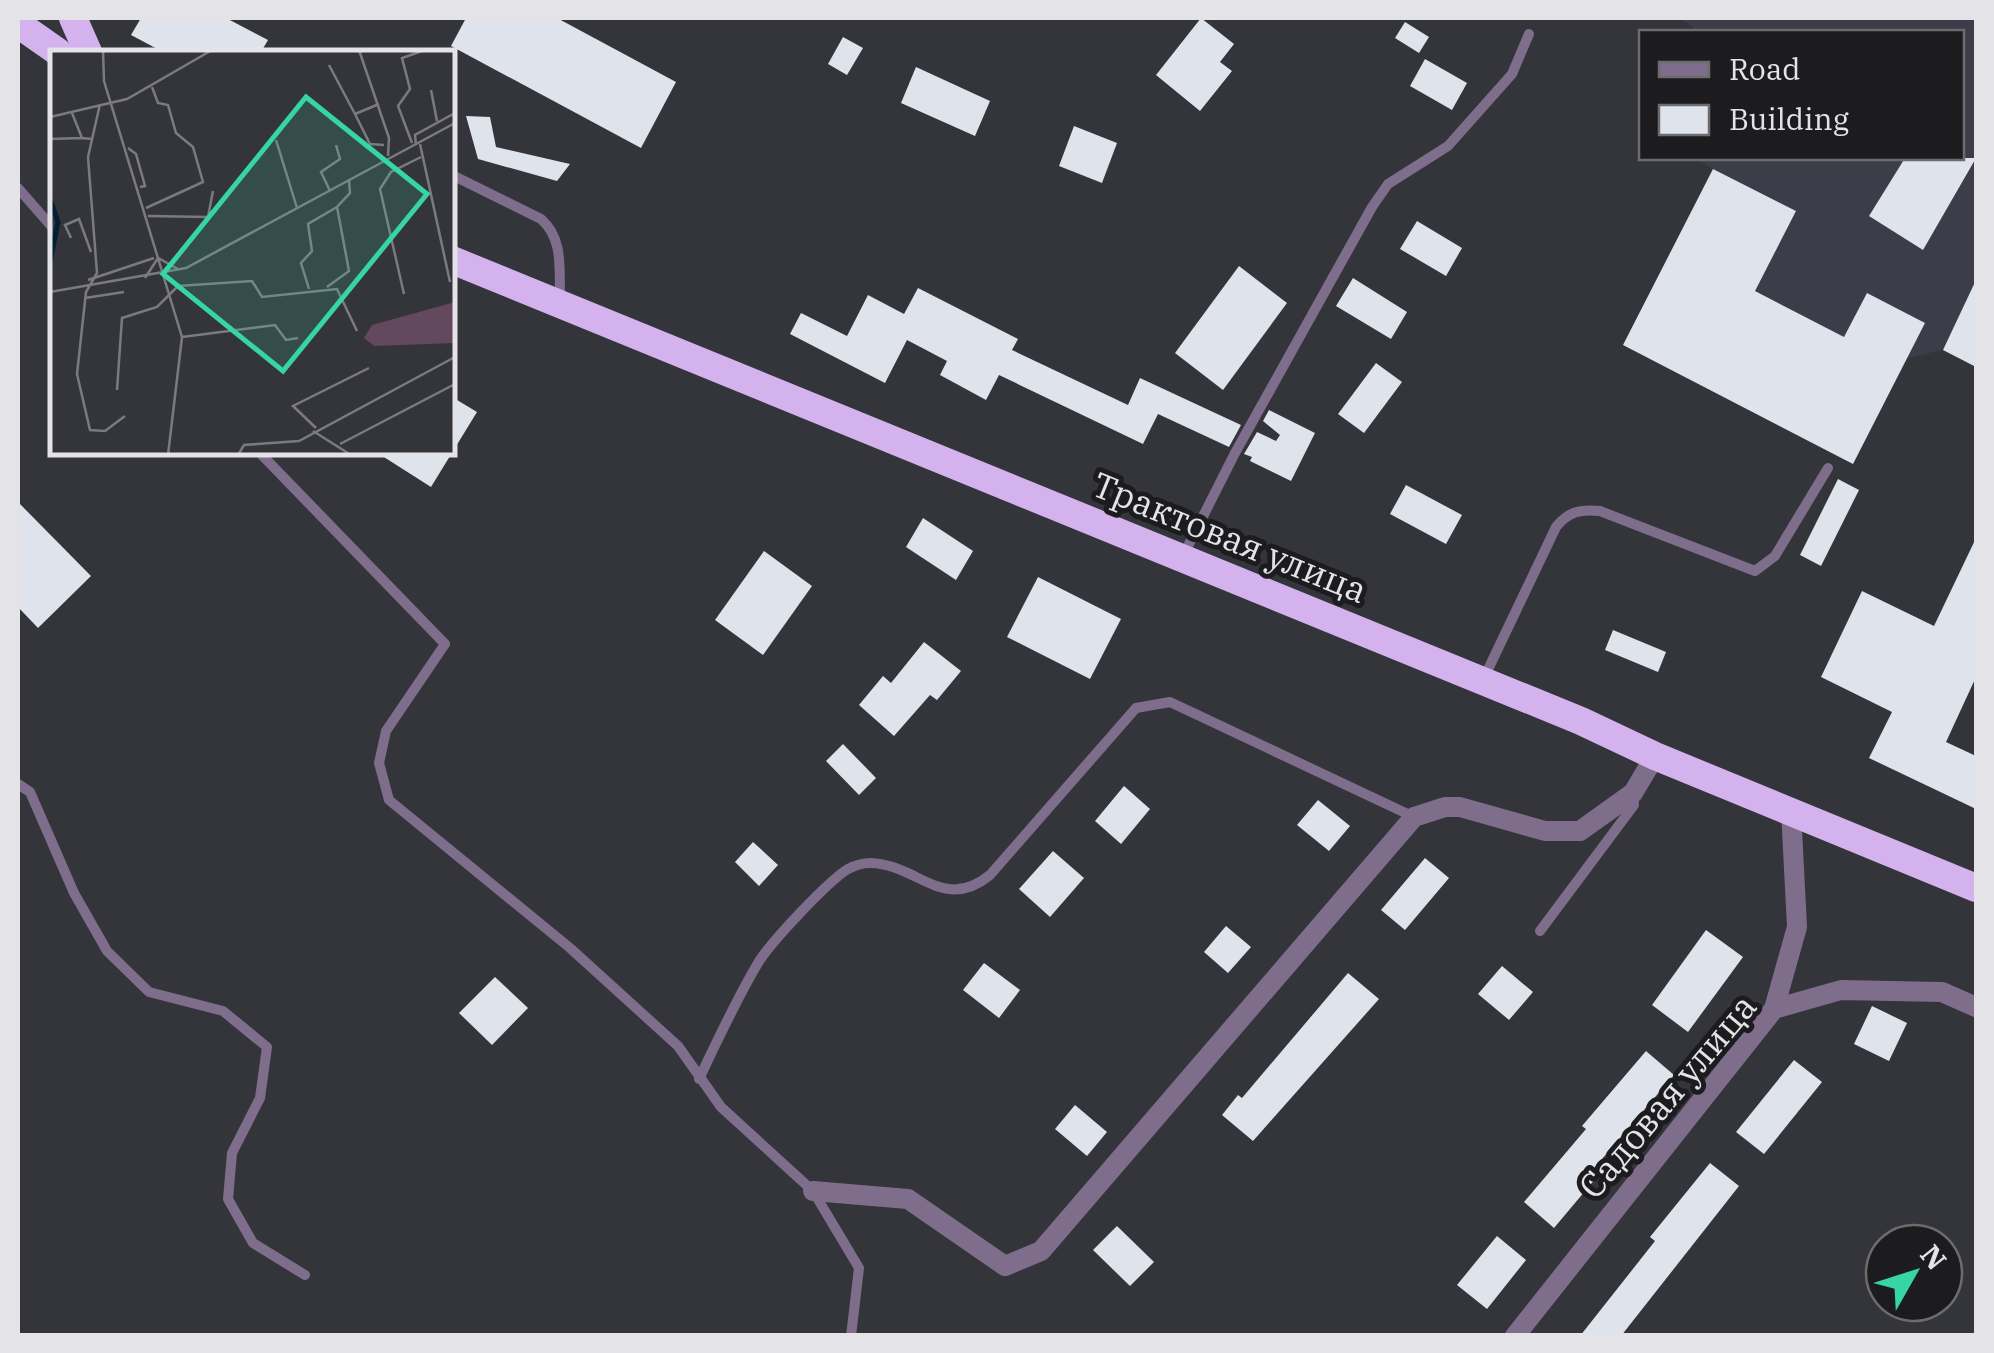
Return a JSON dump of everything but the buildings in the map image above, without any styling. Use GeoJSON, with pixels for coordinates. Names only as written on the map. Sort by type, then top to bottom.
{"type":"FeatureCollection","features":[{"type":"Feature","properties":{"kind":"highway"},"geometry":{"type":"LineString","coordinates":[[72,18],[87,50]]}},
{"type":"Feature","properties":{"kind":"highway"},"geometry":{"type":"LineString","coordinates":[[18,24],[55,50]]}},
{"type":"Feature","properties":{"kind":"highway","name":"Трактовая улица"},"geometry":{"type":"LineString","coordinates":[[455,261],[1482,681],[1976,888]]}},
{"type":"Feature","properties":{"kind":"street"},"geometry":{"type":"LineString","coordinates":[[813,1191],[908,1200],[1005,1266],[1041,1250],[1414,817],[1445,807],[1460,807],[1545,831],[1580,830],[1633,793],[1655,756]]}},
{"type":"Feature","properties":{"kind":"street"},"geometry":{"type":"LineString","coordinates":[[1774,1009],[1798,927],[1790,810]]}},
{"type":"Feature","properties":{"kind":"street","name":"Садовая улица"},"geometry":{"type":"LineString","coordinates":[[1515,1336],[1774,1009],[1841,990],[1942,992],[1976,1008]]}},
{"type":"Feature","properties":{"kind":"lane"},"geometry":{"type":"LineString","coordinates":[[1182,559],[1235,453],[1372,207],[1388,184],[1448,146],[1512,74],[1529,34]]}},
{"type":"Feature","properties":{"kind":"lane"},"geometry":{"type":"LineString","coordinates":[[455,176],[550,227],[559,253],[560,304]]}},
{"type":"Feature","properties":{"kind":"lane"},"geometry":{"type":"LineString","coordinates":[[18,188],[50,225]]}},
{"type":"Feature","properties":{"kind":"lane"},"geometry":{"type":"LineString","coordinates":[[262,455],[444,644],[386,731],[379,763],[389,800],[597,972],[678,1046],[722,1107],[813,1191],[859,1268],[851,1336]]}},
{"type":"Feature","properties":{"kind":"lane"},"geometry":{"type":"LineString","coordinates":[[1482,681],[1556,526],[1565,516],[1581,509],[1600,511],[1755,571],[1775,556],[1828,468]]}},
{"type":"Feature","properties":{"kind":"lane"},"geometry":{"type":"LineString","coordinates":[[699,1079],[761,958],[835,879],[866,863],[887,866],[944,890],[960,892],[976,886],[990,875],[1136,708],[1170,702],[1414,817]]}},
{"type":"Feature","properties":{"kind":"lane"},"geometry":{"type":"LineString","coordinates":[[18,784],[30,792],[74,893],[107,951],[149,992],[223,1011],[266,1047],[260,1098],[232,1153],[228,1199],[253,1243],[305,1275]]}},
{"type":"Feature","properties":{"kind":"lane"},"geometry":{"type":"LineString","coordinates":[[1540,931],[1634,804],[1633,793]]}},
{"type":"Feature","properties":{"kind":"shaded area"},"geometry":{"type":"Polygon","coordinates":[[[1680,18],[1976,18],[1976,367],[1943,350],[1907,358],[1853,464],[1623,345],[1713,169],[1698,160],[1964,160],[1964,30],[1696,30],[1680,18]]]}}]}
